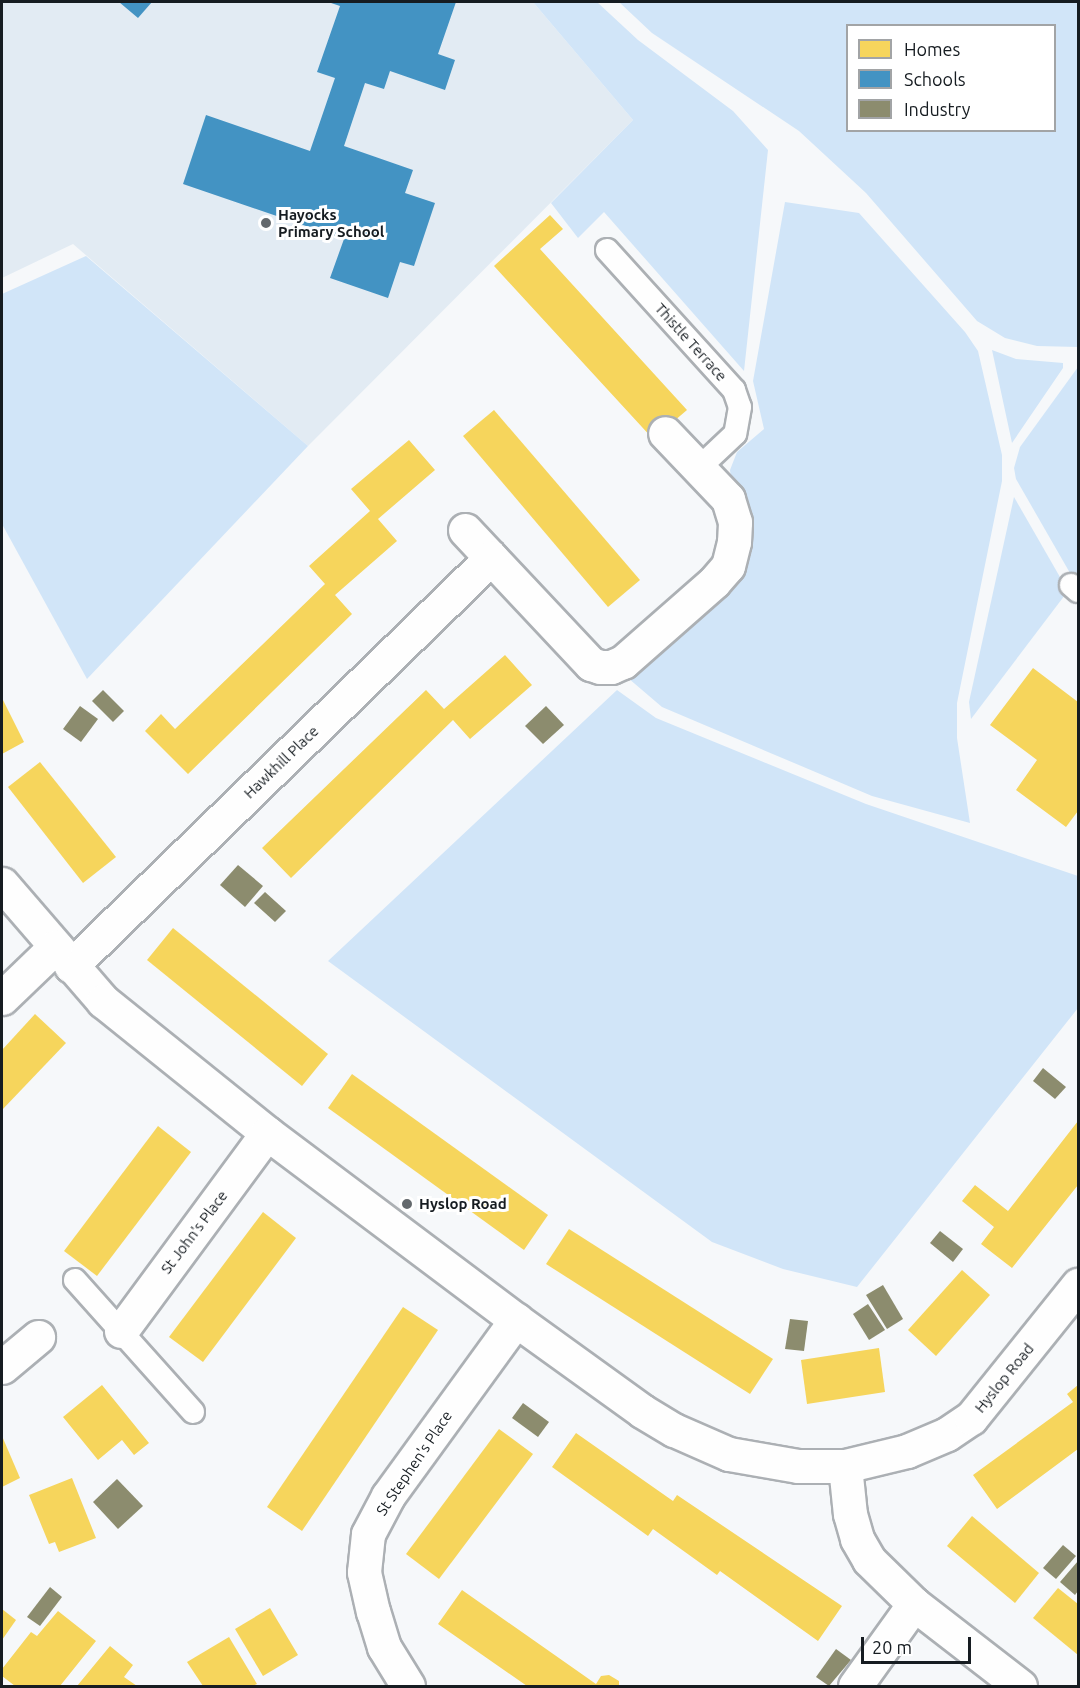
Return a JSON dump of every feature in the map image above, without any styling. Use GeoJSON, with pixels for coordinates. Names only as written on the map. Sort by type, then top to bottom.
{"type":"FeatureCollection","features":[{"type":"Feature","properties":{"kind":"street"},"geometry":{"type":"LineString","coordinates":[[465,530],[591,664],[612,667],[623,662],[714,582],[728,566],[734,542],[735,522],[728,500],[665,433]]}},
{"type":"Feature","properties":{"kind":"street","name":"Hawkhill Place"},"geometry":{"type":"LineString","coordinates":[[2,999],[63,957],[491,558]]}},
{"type":"Feature","properties":{"kind":"street","name":"Hyslop Road"},"geometry":{"type":"LineString","coordinates":[[2,884],[103,1001],[267,1133],[516,1320],[642,1411],[674,1430],[729,1454],[798,1466],[845,1466],[907,1451],[947,1434],[971,1418],[1078,1286]]}},
{"type":"Feature","properties":{"kind":"street","name":"St John's Place"},"geometry":{"type":"LineString","coordinates":[[121,1331],[267,1133]]}},
{"type":"Feature","properties":{"kind":"street","name":"St Stephen's Place"},"geometry":{"type":"LineString","coordinates":[[408,1686],[384,1647],[374,1612],[364,1572],[368,1534],[388,1496],[516,1320]]}},
{"type":"Feature","properties":{"kind":"street"},"geometry":{"type":"LineString","coordinates":[[2,1367],[38,1337]]}},
{"type":"Feature","properties":{"kind":"street"},"geometry":{"type":"LineString","coordinates":[[845,1466],[850,1514],[857,1539],[869,1560],[914,1604],[1020,1686]]}},
{"type":"Feature","properties":{"kind":"street"},"geometry":{"type":"LineString","coordinates":[[855,1686],[914,1604]]}},
{"type":"Feature","properties":{"kind":"lane","name":"Thistle Terrace"},"geometry":{"type":"LineString","coordinates":[[607,250],[734,390],[740,407],[735,434],[699,468]]}},
{"type":"Feature","properties":{"kind":"lane"},"geometry":{"type":"LineString","coordinates":[[75,1280],[193,1412]]}},
{"type":"Feature","properties":{"kind":"shaded area","name":"Hayocks Primary School"},"geometry":{"type":"Polygon","coordinates":[[[2,2],[533,2],[633,120],[308,446],[73,244],[2,278],[2,2]]]}},
{"type":"Feature","properties":{"kind":"shaded area"},"geometry":{"type":"Polygon","coordinates":[[[533,2],[597,2],[638,40],[733,111],[768,150],[744,371],[604,212],[578,238],[551,203],[633,120],[533,2]]]}},
{"type":"Feature","properties":{"kind":"shaded area"},"geometry":{"type":"Polygon","coordinates":[[[619,2],[1078,2],[1078,347],[1037,346],[1005,338],[977,321],[866,193],[799,131],[652,33],[619,2]]]}},
{"type":"Feature","properties":{"kind":"shaded area"},"geometry":{"type":"Polygon","coordinates":[[[785,202],[859,213],[965,332],[978,351],[1002,455],[1002,481],[957,703],[957,738],[970,823],[872,796],[662,707],[628,678],[717,602],[742,570],[730,470],[737,452],[764,429],[753,381],[785,202]]]}},
{"type":"Feature","properties":{"kind":"shaded area"},"geometry":{"type":"Polygon","coordinates":[[[86,256],[308,446],[87,679],[2,524],[2,294],[86,256]]]}},
{"type":"Feature","properties":{"kind":"shaded area"},"geometry":{"type":"Polygon","coordinates":[[[992,350],[1016,359],[1063,363],[1063,368],[1012,443],[992,350]]]}},
{"type":"Feature","properties":{"kind":"shaded area"},"geometry":{"type":"Polygon","coordinates":[[[1078,367],[1078,575],[1074,580],[1016,479],[1014,468],[1020,447],[1078,367]]]}},
{"type":"Feature","properties":{"kind":"shaded area"},"geometry":{"type":"Polygon","coordinates":[[[1014,497],[1068,591],[971,719],[969,702],[1014,497]]]}},
{"type":"Feature","properties":{"kind":"shaded area"},"geometry":{"type":"Polygon","coordinates":[[[617,690],[656,718],[866,804],[1078,876],[1078,1008],[857,1287],[783,1269],[712,1242],[328,961],[617,690]]]}},
{"type":"Feature","properties":{"kind":"building: Homes"},"geometry":{"type":"Polygon","coordinates":[[[550,215],[563,229],[540,249],[687,410],[653,439],[494,266],[550,215]]]}},
{"type":"Feature","properties":{"kind":"building: Homes"},"geometry":{"type":"Polygon","coordinates":[[[494,410],[640,580],[608,607],[463,436],[494,410]]]}},
{"type":"Feature","properties":{"kind":"building: Homes"},"geometry":{"type":"Polygon","coordinates":[[[409,440],[435,470],[378,519],[397,541],[335,595],[352,614],[188,774],[145,731],[161,714],[175,729],[325,584],[309,566],[370,511],[351,489],[409,440]]]}},
{"type":"Feature","properties":{"kind":"building: Homes"},"geometry":{"type":"Polygon","coordinates":[[[505,655],[532,685],[470,739],[453,720],[291,878],[262,848],[426,690],[444,709],[505,655]]]}},
{"type":"Feature","properties":{"kind":"building: Homes"},"geometry":{"type":"Polygon","coordinates":[[[1033,668],[1078,702],[1078,811],[1066,827],[1016,790],[1037,760],[990,725],[1033,668]]]}},
{"type":"Feature","properties":{"kind":"building: Homes"},"geometry":{"type":"Polygon","coordinates":[[[2,698],[24,742],[2,754],[2,698]]]}},
{"type":"Feature","properties":{"kind":"building: Homes"},"geometry":{"type":"Polygon","coordinates":[[[40,762],[116,857],[83,883],[8,787],[40,762]]]}},
{"type":"Feature","properties":{"kind":"building: Homes"},"geometry":{"type":"Polygon","coordinates":[[[173,928],[328,1054],[302,1086],[147,960],[173,928]]]}},
{"type":"Feature","properties":{"kind":"building: Homes"},"geometry":{"type":"Polygon","coordinates":[[[35,1014],[66,1043],[2,1110],[2,1050],[35,1014]]]}},
{"type":"Feature","properties":{"kind":"building: Homes"},"geometry":{"type":"Polygon","coordinates":[[[352,1074],[548,1215],[524,1250],[328,1108],[352,1074]]]}},
{"type":"Feature","properties":{"kind":"building: Homes"},"geometry":{"type":"Polygon","coordinates":[[[1078,1121],[1078,1185],[1012,1268],[981,1244],[994,1227],[962,1201],[975,1185],[1008,1211],[1078,1121]]]}},
{"type":"Feature","properties":{"kind":"building: Homes"},"geometry":{"type":"Polygon","coordinates":[[[158,1126],[191,1152],[97,1276],[64,1251],[158,1126]]]}},
{"type":"Feature","properties":{"kind":"building: Homes"},"geometry":{"type":"Polygon","coordinates":[[[263,1212],[296,1238],[203,1362],[169,1337],[263,1212]]]}},
{"type":"Feature","properties":{"kind":"building: Homes"},"geometry":{"type":"Polygon","coordinates":[[[569,1229],[773,1359],[750,1394],[546,1264],[569,1229]]]}},
{"type":"Feature","properties":{"kind":"building: Homes"},"geometry":{"type":"Polygon","coordinates":[[[962,1270],[990,1295],[936,1356],[908,1330],[962,1270]]]}},
{"type":"Feature","properties":{"kind":"building: Homes"},"geometry":{"type":"Polygon","coordinates":[[[403,1307],[438,1330],[302,1531],[267,1507],[403,1307]]]}},
{"type":"Feature","properties":{"kind":"building: Homes"},"geometry":{"type":"Polygon","coordinates":[[[879,1348],[885,1392],[807,1404],[801,1360],[879,1348]]]}},
{"type":"Feature","properties":{"kind":"building: Homes"},"geometry":{"type":"Polygon","coordinates":[[[102,1385],[149,1443],[134,1455],[122,1440],[98,1460],[63,1417],[102,1385]]]}},
{"type":"Feature","properties":{"kind":"building: Homes"},"geometry":{"type":"Polygon","coordinates":[[[1078,1385],[1078,1449],[997,1509],[973,1475],[1073,1402],[1067,1394],[1078,1385]]]}},
{"type":"Feature","properties":{"kind":"building: Homes"},"geometry":{"type":"Polygon","coordinates":[[[499,1429],[533,1454],[439,1579],[406,1554],[499,1429]]]}},
{"type":"Feature","properties":{"kind":"building: Homes"},"geometry":{"type":"Polygon","coordinates":[[[576,1433],[673,1501],[677,1495],[842,1606],[818,1641],[720,1571],[717,1575],[653,1529],[648,1536],[552,1467],[576,1433]]]}},
{"type":"Feature","properties":{"kind":"building: Homes"},"geometry":{"type":"Polygon","coordinates":[[[2,1436],[20,1478],[2,1487],[2,1436]]]}},
{"type":"Feature","properties":{"kind":"building: Homes"},"geometry":{"type":"Polygon","coordinates":[[[72,1478],[96,1538],[59,1552],[55,1542],[49,1544],[29,1495],[72,1478]]]}},
{"type":"Feature","properties":{"kind":"building: Homes"},"geometry":{"type":"Polygon","coordinates":[[[972,1516],[1039,1573],[1015,1603],[947,1546],[972,1516]]]}},
{"type":"Feature","properties":{"kind":"building: Homes"},"geometry":{"type":"Polygon","coordinates":[[[1058,1588],[1078,1604],[1078,1655],[1033,1618],[1058,1588]]]}},
{"type":"Feature","properties":{"kind":"building: Homes"},"geometry":{"type":"Polygon","coordinates":[[[462,1590],[596,1684],[601,1676],[609,1675],[619,1681],[619,1686],[527,1686],[438,1624],[462,1590]]]}},
{"type":"Feature","properties":{"kind":"building: Homes"},"geometry":{"type":"Polygon","coordinates":[[[270,1608],[298,1655],[263,1676],[235,1629],[270,1608]]]}},
{"type":"Feature","properties":{"kind":"building: Homes"},"geometry":{"type":"Polygon","coordinates":[[[2,1609],[16,1620],[2,1640],[2,1609]]]}},
{"type":"Feature","properties":{"kind":"building: Homes"},"geometry":{"type":"Polygon","coordinates":[[[58,1611],[96,1641],[60,1686],[15,1686],[2,1676],[2,1669],[31,1632],[37,1636],[58,1611]]]}},
{"type":"Feature","properties":{"kind":"building: Homes"},"geometry":{"type":"Polygon","coordinates":[[[229,1637],[257,1684],[252,1686],[203,1686],[187,1662],[229,1637]]]}},
{"type":"Feature","properties":{"kind":"building: Homes"},"geometry":{"type":"Polygon","coordinates":[[[110,1646],[133,1665],[124,1677],[137,1686],[77,1686],[110,1646]]]}},
{"type":"Feature","properties":{"kind":"building: Schools"},"geometry":{"type":"Polygon","coordinates":[[[119,2],[152,2],[138,18],[119,2]]]}},
{"type":"Feature","properties":{"kind":"building: Schools"},"geometry":{"type":"Polygon","coordinates":[[[328,2],[456,2],[438,54],[455,60],[445,90],[390,71],[384,89],[365,83],[344,146],[413,170],[405,193],[435,203],[414,266],[400,262],[388,298],[330,278],[344,239],[183,184],[206,115],[310,151],[335,78],[317,72],[340,6],[328,2]]]}},
{"type":"Feature","properties":{"kind":"building: Industry"},"geometry":{"type":"Polygon","coordinates":[[[103,690],[124,711],[113,722],[92,701],[103,690]]]}},
{"type":"Feature","properties":{"kind":"building: Industry"},"geometry":{"type":"Polygon","coordinates":[[[80,706],[98,719],[81,742],[63,729],[80,706]]]}},
{"type":"Feature","properties":{"kind":"building: Industry"},"geometry":{"type":"Polygon","coordinates":[[[546,706],[564,725],[543,744],[525,726],[546,706]]]}},
{"type":"Feature","properties":{"kind":"building: Industry"},"geometry":{"type":"Polygon","coordinates":[[[238,865],[263,886],[245,907],[220,885],[238,865]]]}},
{"type":"Feature","properties":{"kind":"building: Industry"},"geometry":{"type":"Polygon","coordinates":[[[265,892],[286,911],[275,922],[254,903],[265,892]]]}},
{"type":"Feature","properties":{"kind":"building: Industry"},"geometry":{"type":"Polygon","coordinates":[[[1043,1068],[1066,1087],[1055,1099],[1033,1081],[1043,1068]]]}},
{"type":"Feature","properties":{"kind":"building: Industry"},"geometry":{"type":"Polygon","coordinates":[[[940,1231],[963,1249],[953,1262],[930,1243],[940,1231]]]}},
{"type":"Feature","properties":{"kind":"building: Industry"},"geometry":{"type":"Polygon","coordinates":[[[883,1285],[903,1319],[887,1329],[866,1295],[883,1285]]]}},
{"type":"Feature","properties":{"kind":"building: Industry"},"geometry":{"type":"Polygon","coordinates":[[[868,1304],[885,1330],[869,1340],[853,1314],[868,1304]]]}},
{"type":"Feature","properties":{"kind":"building: Industry"},"geometry":{"type":"Polygon","coordinates":[[[790,1319],[808,1321],[804,1351],[785,1349],[790,1319]]]}},
{"type":"Feature","properties":{"kind":"building: Industry"},"geometry":{"type":"Polygon","coordinates":[[[523,1403],[549,1422],[538,1437],[512,1418],[523,1403]]]}},
{"type":"Feature","properties":{"kind":"building: Industry"},"geometry":{"type":"Polygon","coordinates":[[[117,1479],[143,1506],[118,1529],[93,1502],[117,1479]]]}},
{"type":"Feature","properties":{"kind":"building: Industry"},"geometry":{"type":"Polygon","coordinates":[[[1063,1545],[1076,1556],[1056,1579],[1043,1568],[1063,1545]]]}},
{"type":"Feature","properties":{"kind":"building: Industry"},"geometry":{"type":"Polygon","coordinates":[[[1078,1561],[1078,1591],[1075,1595],[1060,1582],[1078,1561]]]}},
{"type":"Feature","properties":{"kind":"building: Industry"},"geometry":{"type":"Polygon","coordinates":[[[50,1587],[62,1597],[40,1626],[27,1617],[50,1587]]]}},
{"type":"Feature","properties":{"kind":"building: Industry"},"geometry":{"type":"Polygon","coordinates":[[[836,1649],[851,1660],[829,1686],[816,1677],[836,1649]]]}},
{"type":"Feature","properties":{"kind":"place","name":"Hayocks Primary School"},"geometry":{"type":"Point","coordinates":[266,223]}},
{"type":"Feature","properties":{"kind":"place","name":"Hyslop Road"},"geometry":{"type":"Point","coordinates":[407,1204]}}]}
